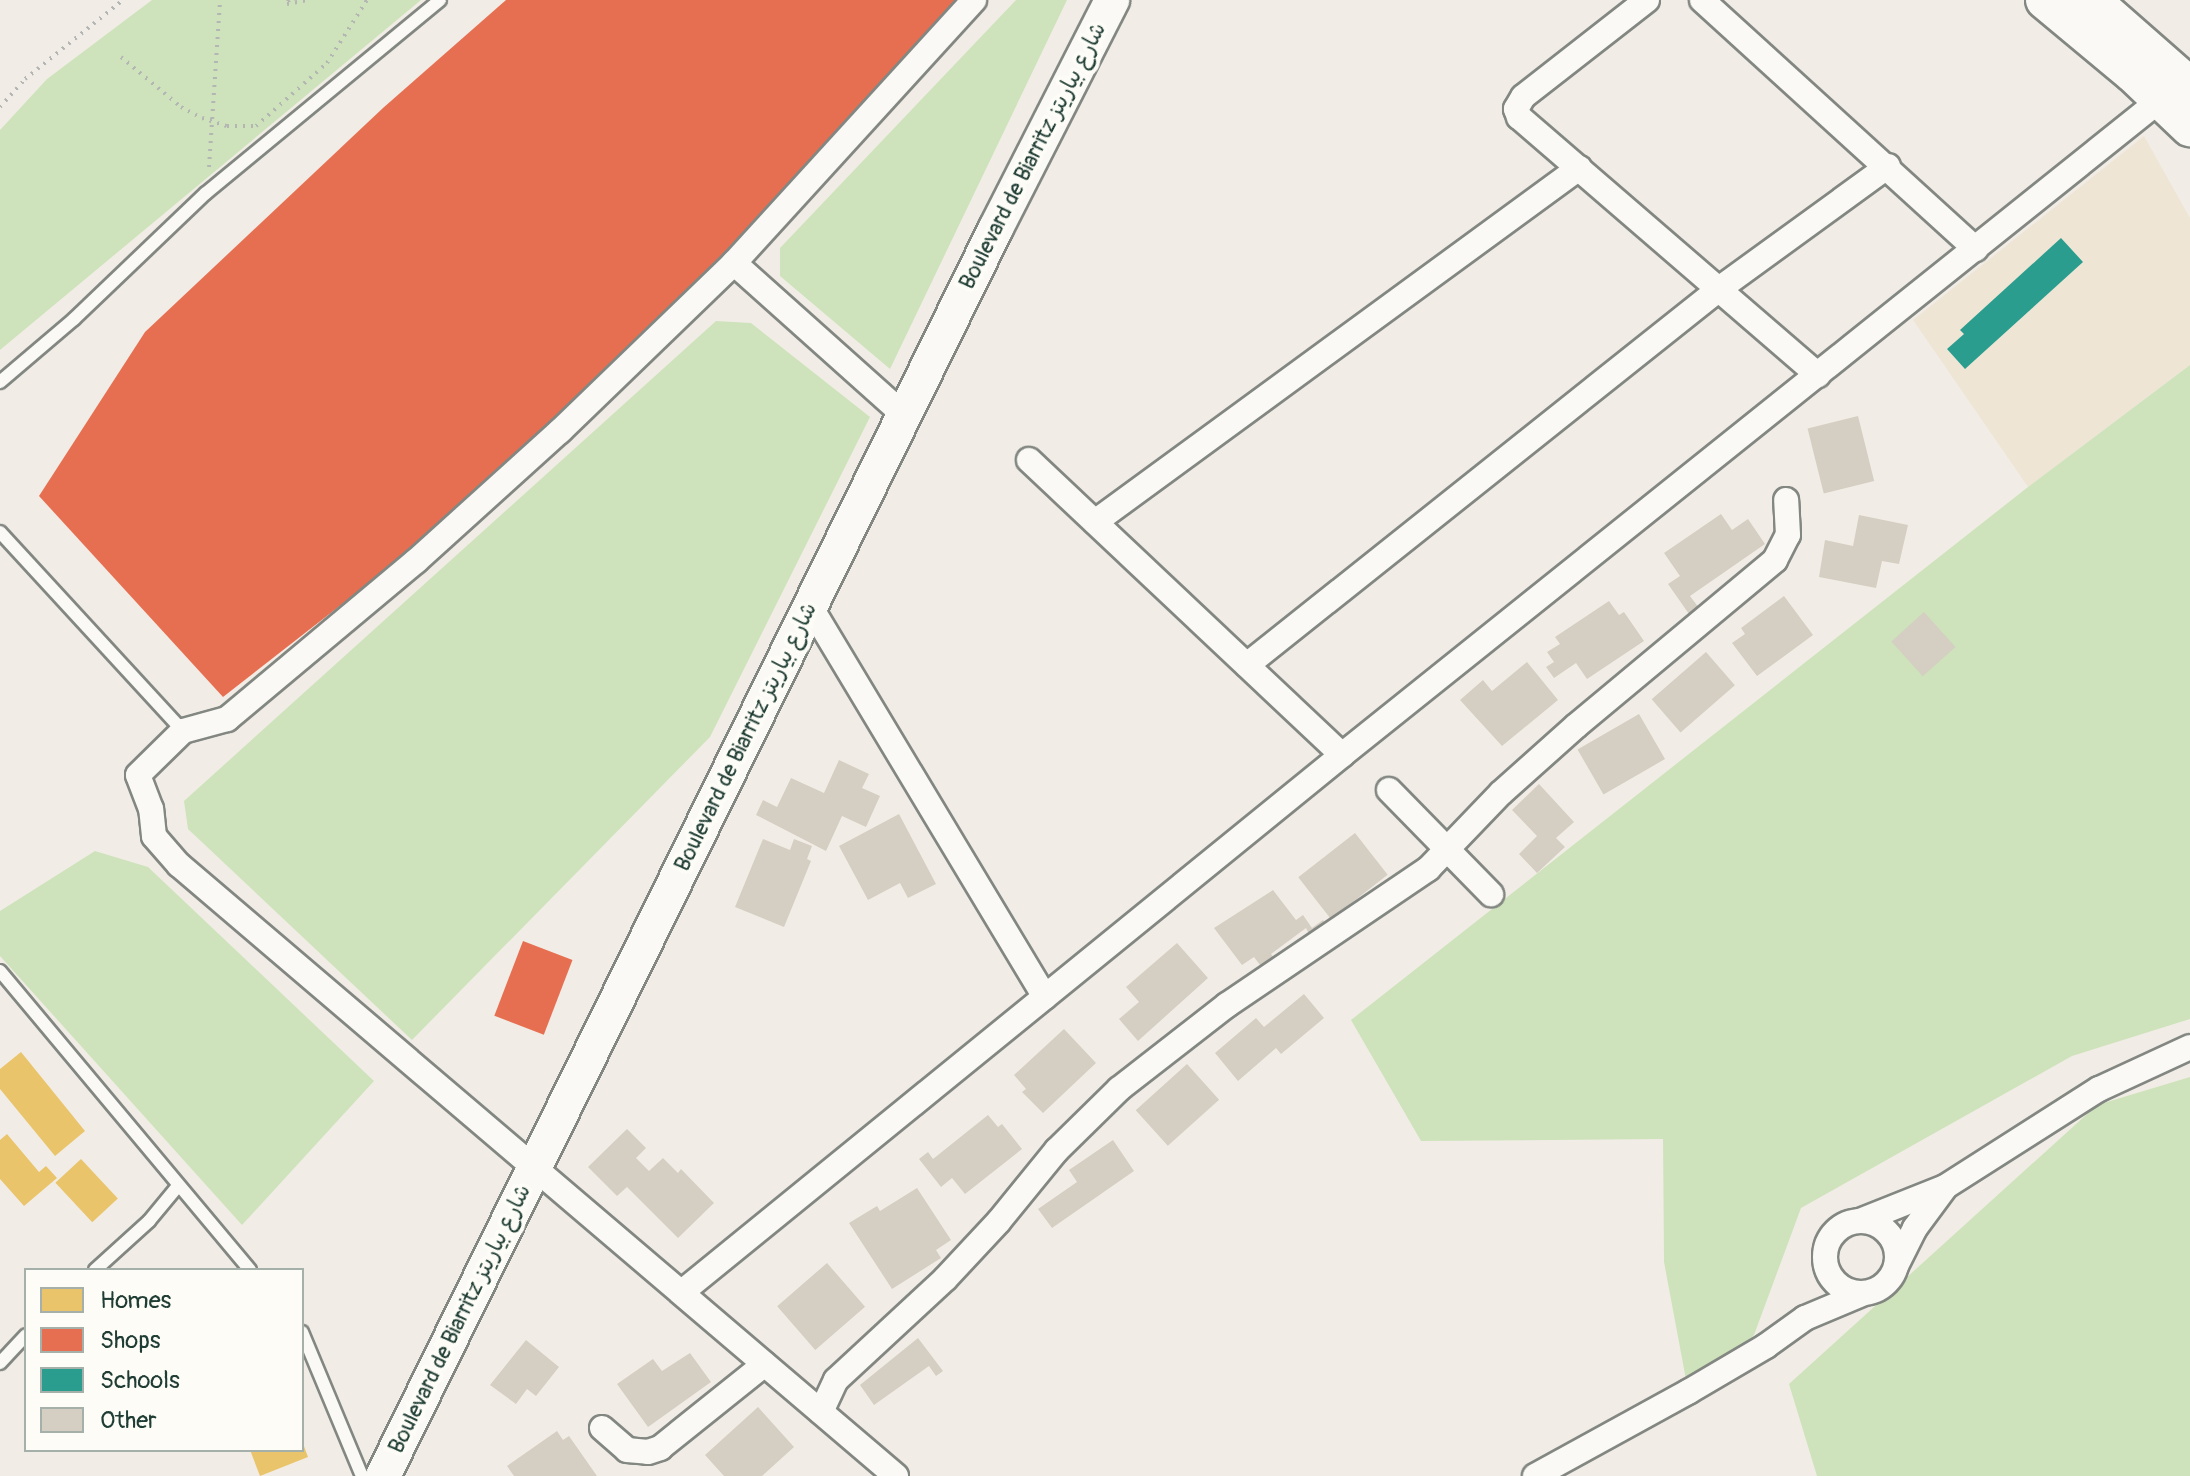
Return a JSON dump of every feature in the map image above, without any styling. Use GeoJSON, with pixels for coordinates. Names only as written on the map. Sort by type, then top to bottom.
{"type":"FeatureCollection","features":[{"type":"Feature","properties":{"kind":"main road"},"geometry":{"type":"LineString","coordinates":[[2045,0],[2175,93]]}},
{"type":"Feature","properties":{"kind":"main road"},"geometry":{"type":"LineString","coordinates":[[2091,0],[2175,93],[2190,127]]}},
{"type":"Feature","properties":{"kind":"street"},"geometry":{"type":"LineString","coordinates":[[896,1476],[535,1166],[344,1008],[166,851],[154,836],[151,809],[138,775],[183,731],[227,719],[404,571],[560,431],[734,263],[974,0]]}},
{"type":"Feature","properties":{"kind":"street","name":"Boulevard de Biarritz شارع بياريتز"},"geometry":{"type":"LineString","coordinates":[[383,1476],[904,415],[1112,0]]}},
{"type":"Feature","properties":{"kind":"street"},"geometry":{"type":"LineString","coordinates":[[1647,0],[1518,103],[1519,117],[1818,375]]}},
{"type":"Feature","properties":{"kind":"street"},"geometry":{"type":"LineString","coordinates":[[1702,0],[1976,249]]}},
{"type":"Feature","properties":{"kind":"street"},"geometry":{"type":"LineString","coordinates":[[682,1292],[1342,755],[2175,93]]}},
{"type":"Feature","properties":{"kind":"street"},"geometry":{"type":"LineString","coordinates":[[1247,665],[1719,289],[1888,166]]}},
{"type":"Feature","properties":{"kind":"street"},"geometry":{"type":"LineString","coordinates":[[1095,522],[1579,168]]}},
{"type":"Feature","properties":{"kind":"street"},"geometry":{"type":"LineString","coordinates":[[734,263],[904,415]]}},
{"type":"Feature","properties":{"kind":"street"},"geometry":{"type":"LineString","coordinates":[[1029,460],[1342,755]]}},
{"type":"Feature","properties":{"kind":"street"},"geometry":{"type":"LineString","coordinates":[[821,1412],[836,1380],[945,1279],[999,1221],[1057,1150],[1119,1089],[1227,1005],[1410,883],[1501,793],[1576,726],[1775,560],[1788,535],[1786,500]]}},
{"type":"Feature","properties":{"kind":"street"},"geometry":{"type":"LineString","coordinates":[[810,606],[1045,997]]}},
{"type":"Feature","properties":{"kind":"street"},"geometry":{"type":"LineString","coordinates":[[1389,790],[1491,894]]}},
{"type":"Feature","properties":{"kind":"street"},"geometry":{"type":"LineString","coordinates":[[1862,1294],[1840,1287],[1826,1269],[1824,1258],[1831,1236],[1839,1228],[1945,1187],[2099,1089],[2190,1047]]}},
{"type":"Feature","properties":{"kind":"street"},"geometry":{"type":"LineString","coordinates":[[1535,1476],[1700,1385],[1805,1318],[1883,1286],[1896,1268],[1915,1228],[1945,1187]]}},
{"type":"Feature","properties":{"kind":"street"},"geometry":{"type":"LineString","coordinates":[[1860,1221],[1871,1222],[1890,1235],[1897,1256],[1896,1268]]}},
{"type":"Feature","properties":{"kind":"street"},"geometry":{"type":"LineString","coordinates":[[1805,1318],[1826,1269]]}},
{"type":"Feature","properties":{"kind":"street"},"geometry":{"type":"LineString","coordinates":[[602,1428],[627,1450],[648,1452],[660,1448],[765,1364]]}},
{"type":"Feature","properties":{"kind":"street"},"geometry":{"type":"LineString","coordinates":[[800,1394],[817,1383],[836,1380]]}},
{"type":"Feature","properties":{"kind":"lane"},"geometry":{"type":"LineString","coordinates":[[0,382],[74,319],[206,193],[440,0]]}},
{"type":"Feature","properties":{"kind":"lane"},"geometry":{"type":"LineString","coordinates":[[0,532],[183,731]]}},
{"type":"Feature","properties":{"kind":"lane"},"geometry":{"type":"LineString","coordinates":[[0,971],[248,1268]]}},
{"type":"Feature","properties":{"kind":"lane"},"geometry":{"type":"LineString","coordinates":[[97,1268],[149,1221],[178,1186]]}},
{"type":"Feature","properties":{"kind":"lane"},"geometry":{"type":"LineString","coordinates":[[0,1363],[24,1337]]}},
{"type":"Feature","properties":{"kind":"lane"},"geometry":{"type":"LineString","coordinates":[[304,1337],[362,1476]]}},
{"type":"Feature","properties":{"kind":"path"},"geometry":{"type":"LineString","coordinates":[[0,107],[25,79],[123,0]]}},
{"type":"Feature","properties":{"kind":"path"},"geometry":{"type":"LineString","coordinates":[[206,193],[220,0]]}},
{"type":"Feature","properties":{"kind":"path"},"geometry":{"type":"LineString","coordinates":[[289,0],[287,4],[308,0]]}},
{"type":"Feature","properties":{"kind":"path"},"geometry":{"type":"LineString","coordinates":[[121,57],[181,107],[213,122],[256,126],[327,63],[367,0]]}},
{"type":"Feature","properties":{"kind":"shaded area"},"geometry":{"type":"Polygon","coordinates":[[[2144,136],[2190,218],[2190,365],[2028,487],[1913,320],[2144,136]]]}},
{"type":"Feature","properties":{"kind":"green space"},"geometry":{"type":"Polygon","coordinates":[[[152,0],[421,0],[0,350],[0,130],[47,79],[152,0]]]}},
{"type":"Feature","properties":{"kind":"green space"},"geometry":{"type":"Polygon","coordinates":[[[1016,0],[1067,0],[890,369],[780,276],[780,248],[1016,0]]]}},
{"type":"Feature","properties":{"kind":"green space"},"geometry":{"type":"Polygon","coordinates":[[[716,321],[751,323],[870,417],[710,737],[412,1040],[188,829],[184,801],[716,321]]]}},
{"type":"Feature","properties":{"kind":"green space"},"geometry":{"type":"Polygon","coordinates":[[[2190,365],[2190,1019],[2072,1056],[1801,1208],[1754,1335],[1690,1401],[1664,1262],[1663,1139],[1421,1141],[1351,1020],[2028,487],[2190,365]]]}},
{"type":"Feature","properties":{"kind":"green space"},"geometry":{"type":"Polygon","coordinates":[[[95,851],[148,867],[374,1081],[242,1225],[0,956],[0,911],[95,851]]]}},
{"type":"Feature","properties":{"kind":"green space"},"geometry":{"type":"Polygon","coordinates":[[[2190,1077],[2190,1476],[1817,1476],[1789,1384],[2097,1105],[2190,1077]]]}},
{"type":"Feature","properties":{"kind":"building: Homes"},"geometry":{"type":"Polygon","coordinates":[[[21,1052],[85,1131],[55,1156],[0,1089],[0,1069],[21,1052]]]}},
{"type":"Feature","properties":{"kind":"building: Homes"},"geometry":{"type":"Polygon","coordinates":[[[7,1134],[39,1172],[46,1166],[57,1178],[24,1206],[0,1179],[0,1140],[7,1134]]]}},
{"type":"Feature","properties":{"kind":"building: Homes"},"geometry":{"type":"Polygon","coordinates":[[[81,1159],[118,1198],[92,1222],[55,1183],[81,1159]]]}},
{"type":"Feature","properties":{"kind":"building: Homes"},"geometry":{"type":"Polygon","coordinates":[[[304,1446],[308,1457],[260,1476],[251,1452],[304,1452],[304,1446]]]}},
{"type":"Feature","properties":{"kind":"building: Shops"},"geometry":{"type":"Polygon","coordinates":[[[506,0],[964,0],[795,187],[590,397],[423,541],[223,697],[39,496],[145,332],[383,108],[506,0]]]}},
{"type":"Feature","properties":{"kind":"building: Shops"},"geometry":{"type":"Polygon","coordinates":[[[523,941],[572,960],[544,1035],[494,1016],[523,941]]]}},
{"type":"Feature","properties":{"kind":"building: Schools"},"geometry":{"type":"Polygon","coordinates":[[[2061,238],[2083,262],[1965,369],[1947,349],[1964,334],[1960,330],[2061,238]]]}},
{"type":"Feature","properties":{"kind":"building: Other"},"geometry":{"type":"Polygon","coordinates":[[[1858,416],[1874,481],[1824,494],[1808,429],[1858,416]]]}},
{"type":"Feature","properties":{"kind":"building: Other"},"geometry":{"type":"Polygon","coordinates":[[[1721,514],[1732,530],[1748,519],[1765,544],[1690,596],[1699,608],[1689,614],[1668,584],[1680,576],[1664,553],[1721,514]]]}},
{"type":"Feature","properties":{"kind":"building: Other"},"geometry":{"type":"Polygon","coordinates":[[[1859,515],[1908,525],[1899,564],[1882,561],[1876,588],[1819,577],[1825,540],[1853,546],[1859,515]]]}},
{"type":"Feature","properties":{"kind":"building: Other"},"geometry":{"type":"Polygon","coordinates":[[[1784,596],[1813,635],[1757,676],[1732,643],[1745,634],[1741,628],[1784,596]]]}},
{"type":"Feature","properties":{"kind":"building: Other"},"geometry":{"type":"Polygon","coordinates":[[[1609,601],[1619,615],[1624,612],[1644,641],[1587,679],[1576,663],[1554,678],[1546,667],[1554,662],[1547,652],[1560,644],[1555,637],[1609,601]]]}},
{"type":"Feature","properties":{"kind":"building: Other"},"geometry":{"type":"Polygon","coordinates":[[[1924,612],[1955,647],[1923,676],[1891,641],[1924,612]]]}},
{"type":"Feature","properties":{"kind":"building: Other"},"geometry":{"type":"Polygon","coordinates":[[[1706,652],[1735,685],[1681,732],[1652,699],[1706,652]]]}},
{"type":"Feature","properties":{"kind":"building: Other"},"geometry":{"type":"Polygon","coordinates":[[[1527,662],[1558,700],[1502,746],[1460,700],[1483,680],[1492,691],[1527,662]]]}},
{"type":"Feature","properties":{"kind":"building: Other"},"geometry":{"type":"Polygon","coordinates":[[[1639,714],[1665,759],[1604,795],[1578,750],[1639,714]]]}},
{"type":"Feature","properties":{"kind":"building: Other"},"geometry":{"type":"Polygon","coordinates":[[[839,760],[869,774],[862,788],[880,796],[866,827],[842,816],[826,851],[756,815],[763,800],[777,807],[791,778],[824,793],[839,760]]]}},
{"type":"Feature","properties":{"kind":"building: Other"},"geometry":{"type":"Polygon","coordinates":[[[1539,784],[1574,822],[1556,838],[1565,847],[1537,873],[1519,854],[1537,836],[1512,810],[1539,784]]]}},
{"type":"Feature","properties":{"kind":"building: Other"},"geometry":{"type":"Polygon","coordinates":[[[899,814],[936,884],[908,898],[900,883],[868,900],[839,846],[899,814]]]}},
{"type":"Feature","properties":{"kind":"building: Other"},"geometry":{"type":"Polygon","coordinates":[[[1355,833],[1388,875],[1331,919],[1298,877],[1355,833]]]}},
{"type":"Feature","properties":{"kind":"building: Other"},"geometry":{"type":"Polygon","coordinates":[[[763,839],[790,850],[794,839],[812,846],[807,859],[811,861],[784,927],[735,907],[763,839]]]}},
{"type":"Feature","properties":{"kind":"building: Other"},"geometry":{"type":"Polygon","coordinates":[[[1273,890],[1296,920],[1303,915],[1312,928],[1323,920],[1329,928],[1313,942],[1306,928],[1271,954],[1276,960],[1263,969],[1254,957],[1242,965],[1214,928],[1273,890]]]}},
{"type":"Feature","properties":{"kind":"building: Other"},"geometry":{"type":"Polygon","coordinates":[[[1177,943],[1208,978],[1138,1041],[1119,1019],[1139,1002],[1126,987],[1177,943]]]}},
{"type":"Feature","properties":{"kind":"building: Other"},"geometry":{"type":"Polygon","coordinates":[[[1304,994],[1324,1018],[1281,1054],[1276,1048],[1238,1081],[1215,1053],[1256,1018],[1264,1027],[1304,994]]]}},
{"type":"Feature","properties":{"kind":"building: Other"},"geometry":{"type":"Polygon","coordinates":[[[1064,1029],[1096,1063],[1043,1113],[1022,1092],[1026,1089],[1014,1075],[1064,1029]]]}},
{"type":"Feature","properties":{"kind":"building: Other"},"geometry":{"type":"Polygon","coordinates":[[[1187,1064],[1219,1100],[1168,1146],[1136,1110],[1187,1064]]]}},
{"type":"Feature","properties":{"kind":"building: Other"},"geometry":{"type":"Polygon","coordinates":[[[988,1115],[998,1127],[1002,1124],[1022,1149],[965,1194],[952,1178],[941,1187],[919,1159],[928,1152],[933,1159],[988,1115]]]}},
{"type":"Feature","properties":{"kind":"building: Other"},"geometry":{"type":"Polygon","coordinates":[[[627,1129],[646,1148],[636,1158],[649,1171],[663,1158],[678,1173],[681,1169],[714,1203],[678,1238],[627,1187],[617,1196],[588,1167],[627,1129]]]}},
{"type":"Feature","properties":{"kind":"building: Other"},"geometry":{"type":"Polygon","coordinates":[[[1113,1140],[1134,1171],[1052,1228],[1038,1209],[1077,1182],[1069,1170],[1113,1140]]]}},
{"type":"Feature","properties":{"kind":"building: Other"},"geometry":{"type":"Polygon","coordinates":[[[917,1188],[951,1240],[936,1250],[941,1258],[892,1289],[849,1223],[877,1206],[880,1211],[917,1188]]]}},
{"type":"Feature","properties":{"kind":"building: Other"},"geometry":{"type":"Polygon","coordinates":[[[827,1263],[865,1307],[815,1350],[777,1306],[827,1263]]]}},
{"type":"Feature","properties":{"kind":"building: Other"},"geometry":{"type":"Polygon","coordinates":[[[918,1338],[943,1371],[936,1376],[929,1366],[874,1405],[860,1385],[918,1338]]]}},
{"type":"Feature","properties":{"kind":"building: Other"},"geometry":{"type":"Polygon","coordinates":[[[526,1340],[559,1367],[536,1396],[527,1389],[516,1404],[490,1385],[526,1340]]]}},
{"type":"Feature","properties":{"kind":"building: Other"},"geometry":{"type":"Polygon","coordinates":[[[690,1353],[711,1382],[648,1427],[617,1384],[653,1359],[662,1371],[690,1353]]]}},
{"type":"Feature","properties":{"kind":"building: Other"},"geometry":{"type":"Polygon","coordinates":[[[758,1407],[794,1447],[762,1476],[724,1476],[705,1455],[758,1407]]]}},
{"type":"Feature","properties":{"kind":"building: Other"},"geometry":{"type":"Polygon","coordinates":[[[557,1431],[563,1440],[569,1436],[597,1476],[514,1476],[507,1466],[557,1431]]]}}]}
